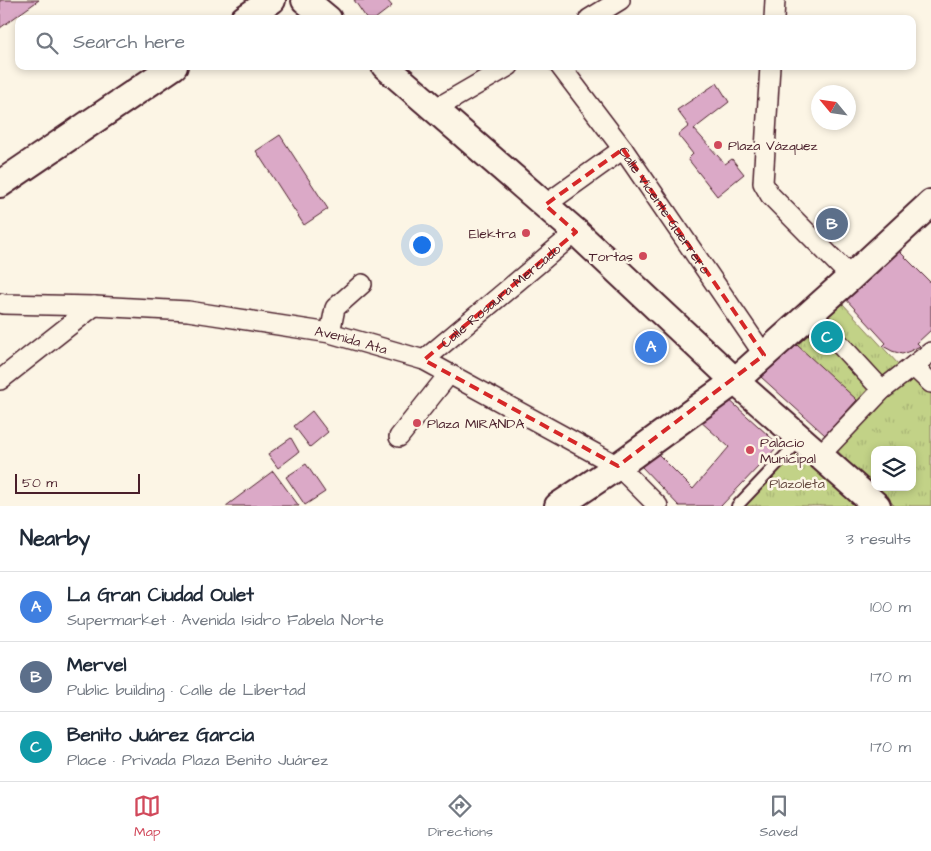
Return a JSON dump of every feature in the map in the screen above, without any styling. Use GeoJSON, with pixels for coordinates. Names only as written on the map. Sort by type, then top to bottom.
{"type":"FeatureCollection","features":[{"type":"Feature","properties":{"kind":"street"},"geometry":{"type":"LineString","coordinates":[[250,15],[272,0]]}},
{"type":"Feature","properties":{"kind":"street"},"geometry":{"type":"LineString","coordinates":[[305,0],[323,15]]}},
{"type":"Feature","properties":{"kind":"street"},"geometry":{"type":"LineString","coordinates":[[596,15],[620,0]]}},
{"type":"Feature","properties":{"kind":"street"},"geometry":{"type":"LineString","coordinates":[[774,15],[775,0]]}},
{"type":"Feature","properties":{"kind":"street"},"geometry":{"type":"LineString","coordinates":[[0,184],[168,70]]}},
{"type":"Feature","properties":{"kind":"street"},"geometry":{"type":"LineString","coordinates":[[390,70],[576,232],[735,381],[877,506]]}},
{"type":"Feature","properties":{"kind":"street"},"geometry":{"type":"LineString","coordinates":[[435,110],[502,70]]}},
{"type":"Feature","properties":{"kind":"street","name":"Calle Vicente Guerrero"},"geometry":{"type":"LineString","coordinates":[[563,70],[623,149],[764,355]]}},
{"type":"Feature","properties":{"kind":"street"},"geometry":{"type":"LineString","coordinates":[[770,70],[763,183],[770,195],[851,277]]}},
{"type":"Feature","properties":{"kind":"street"},"geometry":{"type":"LineString","coordinates":[[545,205],[623,149]]}},
{"type":"Feature","properties":{"kind":"street"},"geometry":{"type":"LineString","coordinates":[[558,506],[618,466],[735,381],[931,202]]}},
{"type":"Feature","properties":{"kind":"street","name":"Calle Rosaura Mercado"},"geometry":{"type":"LineString","coordinates":[[424,360],[576,232]]}},
{"type":"Feature","properties":{"kind":"street"},"geometry":{"type":"LineString","coordinates":[[330,333],[335,308],[362,284]]}},
{"type":"Feature","properties":{"kind":"street","name":"Avenida Ata"},"geometry":{"type":"LineString","coordinates":[[0,303],[188,311],[330,333],[424,360],[618,466],[658,506]]}},
{"type":"Feature","properties":{"kind":"street"},"geometry":{"type":"LineString","coordinates":[[0,380],[94,306]]}},
{"type":"Feature","properties":{"kind":"street"},"geometry":{"type":"LineString","coordinates":[[811,313],[882,390]]}},
{"type":"Feature","properties":{"kind":"street"},"geometry":{"type":"LineString","coordinates":[[810,446],[931,352]]}},
{"type":"Feature","properties":{"kind":"street"},"geometry":{"type":"LineString","coordinates":[[913,366],[931,383]]}},
{"type":"Feature","properties":{"kind":"street"},"geometry":{"type":"LineString","coordinates":[[399,437],[449,374]]}},
{"type":"Feature","properties":{"kind":"lane"},"geometry":{"type":"LineString","coordinates":[[737,506],[810,446]]}},
{"type":"Feature","properties":{"kind":"highlighted area"},"geometry":{"type":"Polygon","coordinates":[[[623,149],[764,355],[618,466],[424,360],[576,232],[545,205],[623,149]]]}},
{"type":"Feature","properties":{"kind":"green space"},"geometry":{"type":"Polygon","coordinates":[[[843,304],[899,365],[931,343],[931,506],[895,506],[879,491],[916,491],[916,446],[871,446],[871,483],[824,438],[857,400],[794,346],[843,304]]]}},
{"type":"Feature","properties":{"kind":"green space","name":"Plazoleta"},"geometry":{"type":"Polygon","coordinates":[[[795,452],[862,506],[742,506],[795,452]]]}},
{"type":"Feature","properties":{"kind":"building"},"geometry":{"type":"Polygon","coordinates":[[[0,0],[39,0],[18,15],[15,15],[15,17],[0,28],[0,0]]]}},
{"type":"Feature","properties":{"kind":"building"},"geometry":{"type":"Polygon","coordinates":[[[354,0],[387,0],[392,6],[380,15],[364,15],[354,0]]]}},
{"type":"Feature","properties":{"kind":"building"},"geometry":{"type":"Polygon","coordinates":[[[717,83],[729,102],[694,129],[725,164],[732,159],[744,174],[717,196],[688,159],[693,154],[678,135],[689,126],[677,110],[717,83]]]}},
{"type":"Feature","properties":{"kind":"building"},"geometry":{"type":"Polygon","coordinates":[[[280,135],[328,209],[304,225],[256,151],[280,135]]]}},
{"type":"Feature","properties":{"kind":"building"},"geometry":{"type":"Polygon","coordinates":[[[895,247],[931,283],[931,330],[917,343],[920,346],[902,354],[883,346],[886,343],[843,296],[895,247]]]}},
{"type":"Feature","properties":{"kind":"building"},"geometry":{"type":"Polygon","coordinates":[[[797,345],[857,400],[825,435],[761,377],[797,345]]]}},
{"type":"Feature","properties":{"kind":"building","name":"Palacio Municipal"},"geometry":{"type":"Polygon","coordinates":[[[726,397],[779,445],[721,506],[679,506],[641,466],[658,454],[693,489],[729,447],[699,420],[726,397]]]}},
{"type":"Feature","properties":{"kind":"building"},"geometry":{"type":"Polygon","coordinates":[[[312,411],[328,432],[310,447],[294,426],[312,411]]]}},
{"type":"Feature","properties":{"kind":"building"},"geometry":{"type":"Polygon","coordinates":[[[291,438],[299,452],[278,468],[268,454],[291,438]]]}},
{"type":"Feature","properties":{"kind":"building"},"geometry":{"type":"Polygon","coordinates":[[[306,464],[325,492],[305,505],[286,477],[306,464]]]}},
{"type":"Feature","properties":{"kind":"building"},"geometry":{"type":"Polygon","coordinates":[[[273,471],[299,506],[226,506],[273,471]]]}},
{"type":"Feature","properties":{"kind":"place","name":"Plaza Vázquez"},"geometry":{"type":"Point","coordinates":[718,145]}},
{"type":"Feature","properties":{"kind":"place","name":"Mervel"},"geometry":{"type":"Point","coordinates":[832,224]}},
{"type":"Feature","properties":{"kind":"place","name":"Elektra"},"geometry":{"type":"Point","coordinates":[526,233]}},
{"type":"Feature","properties":{"kind":"place","name":"Tortas"},"geometry":{"type":"Point","coordinates":[643,256]}},
{"type":"Feature","properties":{"kind":"place","name":"Benito Juárez Garcia"},"geometry":{"type":"Point","coordinates":[827,337]}},
{"type":"Feature","properties":{"kind":"place","name":"La Gran Ciudad Oulet"},"geometry":{"type":"Point","coordinates":[651,347]}},
{"type":"Feature","properties":{"kind":"place","name":"Plaza MIRANDA"},"geometry":{"type":"Point","coordinates":[417,423]}},
{"type":"Feature","properties":{"kind":"place","name":"Palacio Municipal"},"geometry":{"type":"Point","coordinates":[750,450]}}]}
